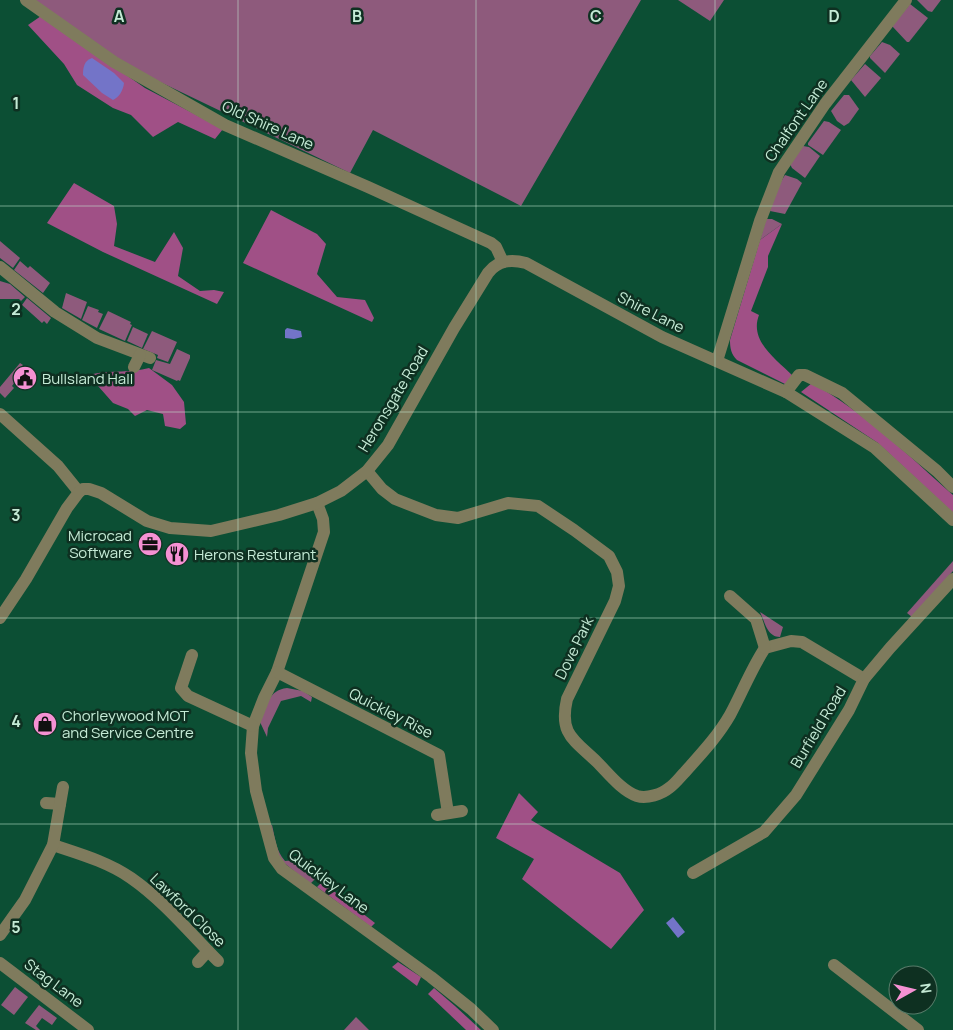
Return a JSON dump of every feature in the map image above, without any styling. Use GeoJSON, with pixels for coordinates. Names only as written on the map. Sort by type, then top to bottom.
{"type":"FeatureCollection","features":[{"type":"Feature","properties":{"kind":"street","name":"Old Shire Lane"},"geometry":{"type":"LineString","coordinates":[[26,0],[114,62],[174,98],[225,126],[368,187],[491,243],[496,247],[503,262]]}},
{"type":"Feature","properties":{"kind":"street","name":"Chalfont Lane"},"geometry":{"type":"LineString","coordinates":[[717,361],[760,222],[779,172],[825,104],[906,0]]}},
{"type":"Feature","properties":{"kind":"street","name":"Shire Lane"},"geometry":{"type":"LineString","coordinates":[[503,262],[514,260],[526,263],[662,337],[786,392],[875,448],[953,520]]}},
{"type":"Feature","properties":{"kind":"street","name":"Heronsgate Road"},"geometry":{"type":"LineString","coordinates":[[79,492],[83,489],[89,489],[101,493],[147,521],[170,528],[211,531],[279,515],[317,503],[341,491],[367,471],[388,445],[479,286],[493,267],[503,262]]}},
{"type":"Feature","properties":{"kind":"street"},"geometry":{"type":"LineString","coordinates":[[0,267],[55,312],[97,338],[145,357],[134,367]]}},
{"type":"Feature","properties":{"kind":"street"},"geometry":{"type":"LineString","coordinates":[[786,392],[799,375],[806,376],[842,393],[937,471],[953,487]]}},
{"type":"Feature","properties":{"kind":"street"},"geometry":{"type":"LineString","coordinates":[[0,414],[58,466],[79,492],[67,508],[0,618]]}},
{"type":"Feature","properties":{"kind":"street","name":"Dove Park"},"geometry":{"type":"LineString","coordinates":[[367,471],[395,499],[436,515],[458,518],[508,503],[538,506],[608,556],[617,572],[619,586],[615,601],[567,699],[563,715],[566,731],[624,789],[637,796],[652,796],[669,789],[711,742],[744,690],[754,665],[765,648]]}},
{"type":"Feature","properties":{"kind":"street","name":"Quickley Lane"},"geometry":{"type":"LineString","coordinates":[[317,503],[323,519],[324,532],[277,672],[253,726],[251,753],[256,791],[260,812],[274,858],[277,864],[472,1009],[493,1030]]}},
{"type":"Feature","properties":{"kind":"street","name":"Burfield Road"},"geometry":{"type":"LineString","coordinates":[[694,873],[764,832],[796,795],[849,710],[864,679],[953,578]]}},
{"type":"Feature","properties":{"kind":"street"},"geometry":{"type":"LineString","coordinates":[[730,596],[756,619],[765,648],[791,641],[802,642],[864,679]]}},
{"type":"Feature","properties":{"kind":"street"},"geometry":{"type":"LineString","coordinates":[[192,656],[180,688],[188,696],[253,726]]}},
{"type":"Feature","properties":{"kind":"street","name":"Quickley Rise"},"geometry":{"type":"LineString","coordinates":[[277,672],[439,755],[442,814],[462,811]]}},
{"type":"Feature","properties":{"kind":"street"},"geometry":{"type":"LineString","coordinates":[[0,935],[25,900],[53,845],[62,787]]}},
{"type":"Feature","properties":{"kind":"street"},"geometry":{"type":"LineString","coordinates":[[46,803],[60,804]]}},
{"type":"Feature","properties":{"kind":"street","name":"Lawford Close"},"geometry":{"type":"LineString","coordinates":[[53,845],[91,858],[131,878],[163,904],[218,961]]}},
{"type":"Feature","properties":{"kind":"street"},"geometry":{"type":"LineString","coordinates":[[198,962],[208,951]]}},
{"type":"Feature","properties":{"kind":"street","name":"Stag Lane"},"geometry":{"type":"LineString","coordinates":[[0,963],[88,1030]]}},
{"type":"Feature","properties":{"kind":"street"},"geometry":{"type":"LineString","coordinates":[[834,965],[918,1030]]}},
{"type":"Feature","properties":{"kind":"shaded area"},"geometry":{"type":"Polygon","coordinates":[[[34,0],[641,0],[521,206],[373,130],[350,173],[133,69],[34,0]]]}},
{"type":"Feature","properties":{"kind":"shaded area"},"geometry":{"type":"Polygon","coordinates":[[[678,0],[724,0],[710,21],[678,0]]]}},
{"type":"Feature","properties":{"kind":"shaded area"},"geometry":{"type":"Polygon","coordinates":[[[917,0],[941,0],[932,12],[928,11],[917,0]]]}},
{"type":"Feature","properties":{"kind":"shaded area"},"geometry":{"type":"Polygon","coordinates":[[[910,4],[928,18],[909,42],[907,42],[892,26],[910,4]]]}},
{"type":"Feature","properties":{"kind":"shaded area"},"geometry":{"type":"Polygon","coordinates":[[[41,16],[145,88],[223,129],[215,139],[178,122],[153,137],[131,115],[113,108],[77,85],[64,64],[28,25],[41,16]]]}},
{"type":"Feature","properties":{"kind":"shaded area"},"geometry":{"type":"Polygon","coordinates":[[[882,42],[890,45],[900,54],[885,73],[870,58],[882,42]]]}},
{"type":"Feature","properties":{"kind":"shaded area"},"geometry":{"type":"Polygon","coordinates":[[[92,58],[114,73],[124,83],[123,89],[113,100],[102,93],[83,75],[83,69],[87,61],[92,58]]]}},
{"type":"Feature","properties":{"kind":"shaded area"},"geometry":{"type":"Polygon","coordinates":[[[865,64],[881,78],[865,97],[851,80],[865,64]]]}},
{"type":"Feature","properties":{"kind":"shaded area"},"geometry":{"type":"Polygon","coordinates":[[[844,95],[849,95],[859,109],[849,123],[844,126],[837,121],[831,111],[844,95]]]}},
{"type":"Feature","properties":{"kind":"shaded area"},"geometry":{"type":"Polygon","coordinates":[[[824,121],[841,130],[823,155],[808,145],[808,143],[824,121]]]}},
{"type":"Feature","properties":{"kind":"shaded area"},"geometry":{"type":"Polygon","coordinates":[[[803,146],[809,147],[820,156],[805,178],[792,168],[790,164],[803,146]]]}},
{"type":"Feature","properties":{"kind":"shaded area"},"geometry":{"type":"Polygon","coordinates":[[[785,175],[802,183],[785,214],[770,211],[776,190],[785,175]]]}},
{"type":"Feature","properties":{"kind":"shaded area"},"geometry":{"type":"Polygon","coordinates":[[[74,183],[114,206],[117,224],[114,246],[155,262],[174,232],[183,248],[178,276],[200,291],[214,290],[224,292],[217,304],[103,252],[47,223],[74,183]]]}},
{"type":"Feature","properties":{"kind":"shaded area"},"geometry":{"type":"Polygon","coordinates":[[[271,210],[317,234],[326,244],[317,274],[337,297],[365,300],[374,318],[372,322],[243,263],[271,210]]]}},
{"type":"Feature","properties":{"kind":"shaded area"},"geometry":{"type":"Polygon","coordinates":[[[766,219],[772,219],[782,224],[760,240],[766,219]]]}},
{"type":"Feature","properties":{"kind":"shaded area"},"geometry":{"type":"Polygon","coordinates":[[[782,224],[768,256],[768,267],[751,311],[759,315],[758,333],[766,349],[793,376],[787,385],[737,360],[732,353],[730,343],[760,240],[782,224]]]}},
{"type":"Feature","properties":{"kind":"shaded area"},"geometry":{"type":"Polygon","coordinates":[[[0,241],[20,258],[13,268],[0,258],[0,241]]]}},
{"type":"Feature","properties":{"kind":"shaded area"},"geometry":{"type":"Polygon","coordinates":[[[20,261],[28,268],[30,266],[50,283],[43,293],[14,270],[20,261]]]}},
{"type":"Feature","properties":{"kind":"shaded area"},"geometry":{"type":"Polygon","coordinates":[[[0,281],[10,284],[25,297],[21,301],[19,299],[0,299],[0,281]]]}},
{"type":"Feature","properties":{"kind":"shaded area"},"geometry":{"type":"Polygon","coordinates":[[[66,293],[87,302],[81,319],[62,308],[66,293]]]}},
{"type":"Feature","properties":{"kind":"shaded area"},"geometry":{"type":"Polygon","coordinates":[[[27,298],[51,318],[47,324],[44,321],[42,323],[22,305],[27,298]]]}},
{"type":"Feature","properties":{"kind":"shaded area"},"geometry":{"type":"Polygon","coordinates":[[[88,306],[99,310],[98,312],[103,314],[97,328],[82,320],[88,306]]]}},
{"type":"Feature","properties":{"kind":"shaded area"},"geometry":{"type":"Polygon","coordinates":[[[108,311],[131,322],[130,324],[132,325],[125,341],[99,329],[108,311]]]}},
{"type":"Feature","properties":{"kind":"shaded area"},"geometry":{"type":"Polygon","coordinates":[[[133,327],[148,334],[142,348],[127,341],[133,327]]]}},
{"type":"Feature","properties":{"kind":"shaded area"},"geometry":{"type":"Polygon","coordinates":[[[287,328],[301,331],[302,337],[294,339],[285,338],[285,330],[287,328]]]}},
{"type":"Feature","properties":{"kind":"shaded area"},"geometry":{"type":"Polygon","coordinates":[[[152,331],[177,342],[168,362],[157,358],[158,355],[143,349],[152,331]]]}},
{"type":"Feature","properties":{"kind":"shaded area"},"geometry":{"type":"Polygon","coordinates":[[[177,349],[190,355],[180,381],[152,370],[156,360],[170,364],[177,349]]]}},
{"type":"Feature","properties":{"kind":"shaded area"},"geometry":{"type":"Polygon","coordinates":[[[20,363],[23,365],[14,376],[17,379],[12,386],[14,388],[5,398],[0,393],[0,387],[20,363]]]}},
{"type":"Feature","properties":{"kind":"shaded area"},"geometry":{"type":"Polygon","coordinates":[[[149,368],[172,385],[184,402],[186,424],[180,429],[165,426],[163,414],[147,410],[135,416],[128,409],[113,403],[91,378],[93,374],[149,368]]]}},
{"type":"Feature","properties":{"kind":"shaded area"},"geometry":{"type":"Polygon","coordinates":[[[812,383],[868,421],[953,495],[953,513],[878,443],[801,392],[812,383]]]}},
{"type":"Feature","properties":{"kind":"shaded area"},"geometry":{"type":"Polygon","coordinates":[[[953,561],[953,571],[912,617],[907,613],[953,561]]]}},
{"type":"Feature","properties":{"kind":"shaded area"},"geometry":{"type":"Polygon","coordinates":[[[760,612],[783,627],[780,637],[769,632],[760,612]]]}},
{"type":"Feature","properties":{"kind":"shaded area"},"geometry":{"type":"Polygon","coordinates":[[[287,688],[303,691],[312,697],[311,702],[301,696],[281,701],[268,728],[267,737],[260,722],[272,695],[281,689],[287,688]]]}},
{"type":"Feature","properties":{"kind":"shaded area"},"geometry":{"type":"Polygon","coordinates":[[[519,793],[538,812],[531,820],[620,873],[644,910],[611,949],[522,879],[534,859],[496,838],[519,793]]]}},
{"type":"Feature","properties":{"kind":"shaded area"},"geometry":{"type":"Polygon","coordinates":[[[272,825],[276,844],[282,857],[285,861],[296,860],[316,878],[310,884],[278,858],[269,826],[272,825]]]}},
{"type":"Feature","properties":{"kind":"shaded area"},"geometry":{"type":"Polygon","coordinates":[[[322,882],[375,923],[371,927],[317,887],[322,882]]]}},
{"type":"Feature","properties":{"kind":"shaded area"},"geometry":{"type":"Polygon","coordinates":[[[673,917],[685,932],[678,938],[666,923],[673,917]]]}},
{"type":"Feature","properties":{"kind":"shaded area"},"geometry":{"type":"Polygon","coordinates":[[[398,962],[421,977],[417,986],[392,967],[398,962]]]}},
{"type":"Feature","properties":{"kind":"shaded area"},"geometry":{"type":"Polygon","coordinates":[[[15,987],[28,997],[14,1015],[1,1005],[15,987]]]}},
{"type":"Feature","properties":{"kind":"shaded area"},"geometry":{"type":"Polygon","coordinates":[[[434,988],[481,1030],[466,1030],[428,994],[434,988]]]}},
{"type":"Feature","properties":{"kind":"shaded area"},"geometry":{"type":"Polygon","coordinates":[[[39,1005],[57,1018],[52,1025],[42,1018],[36,1026],[40,1030],[36,1030],[25,1023],[39,1005]]]}},
{"type":"Feature","properties":{"kind":"shaded area"},"geometry":{"type":"Polygon","coordinates":[[[356,1017],[369,1030],[344,1030],[356,1017]]]}},
{"type":"Feature","properties":{"kind":"place","name":"Bullsland Hall"},"geometry":{"type":"Point","coordinates":[25,378]}},
{"type":"Feature","properties":{"kind":"place","name":"Microcad Software"},"geometry":{"type":"Point","coordinates":[150,544]}},
{"type":"Feature","properties":{"kind":"place","name":"Herons Resturant"},"geometry":{"type":"Point","coordinates":[177,554]}},
{"type":"Feature","properties":{"kind":"place","name":"Chorleywood MOT and Service Centre"},"geometry":{"type":"Point","coordinates":[45,724]}}]}
